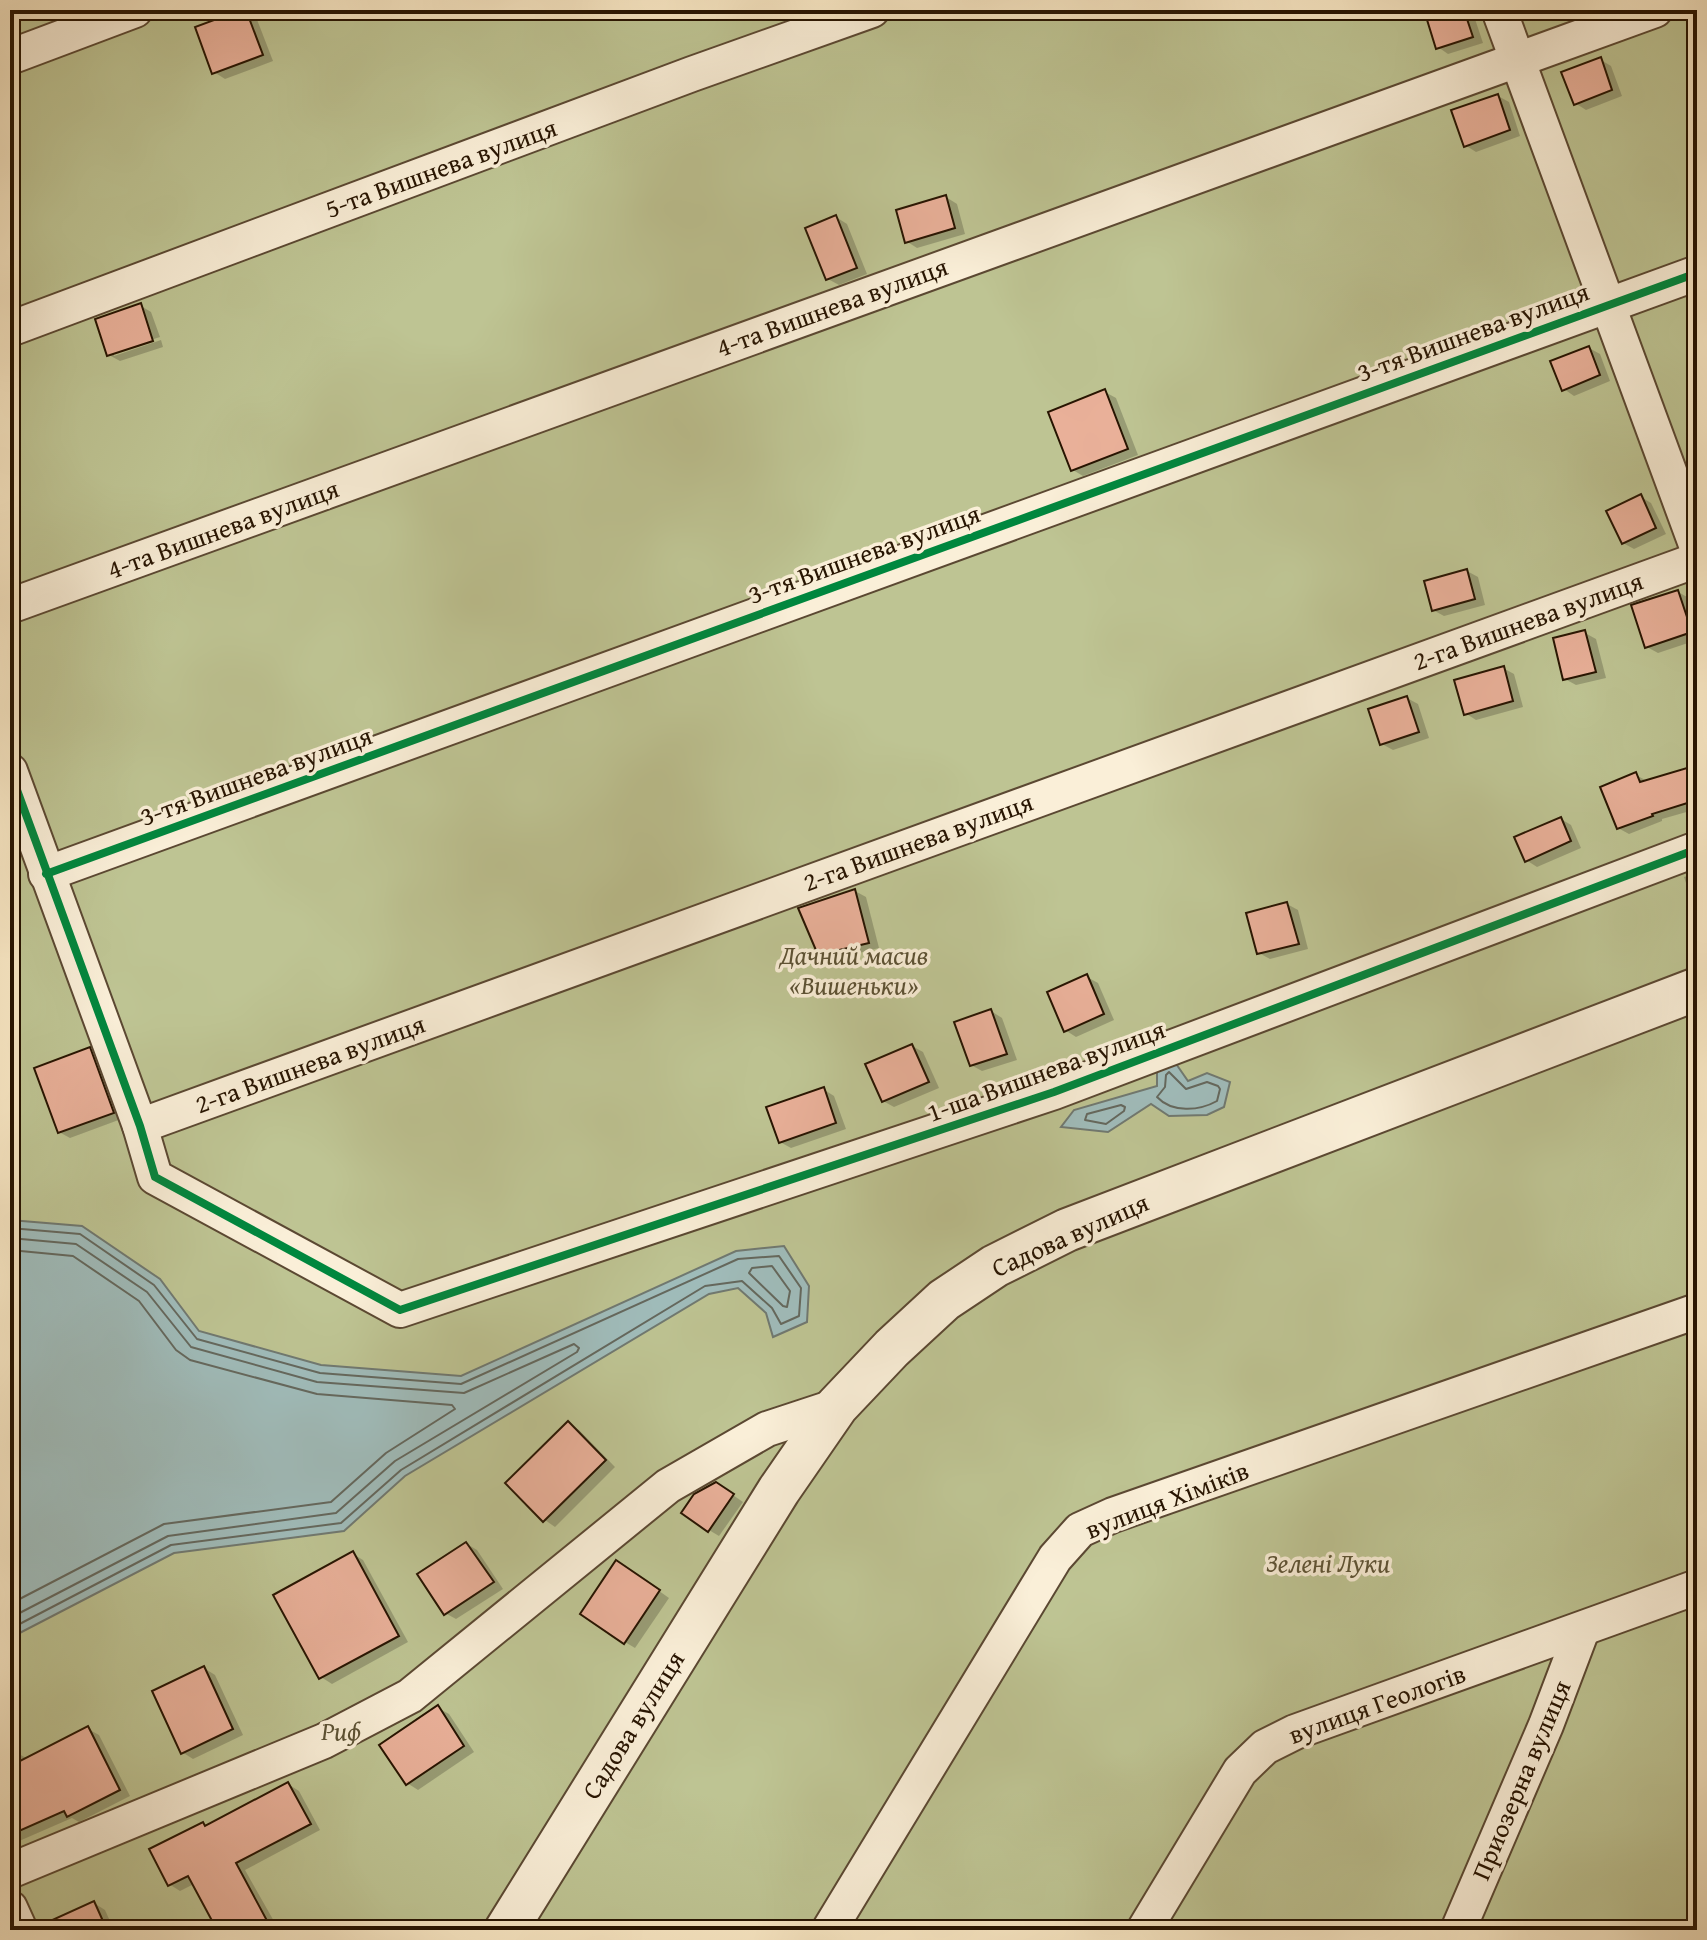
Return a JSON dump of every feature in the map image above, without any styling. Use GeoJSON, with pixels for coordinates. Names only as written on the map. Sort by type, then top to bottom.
{"type":"FeatureCollection","features":[{"type":"Feature","properties":{"kind":"street"},"geometry":{"type":"LineString","coordinates":[[10,57],[135,10]]}},
{"type":"Feature","properties":{"kind":"street","name":"5-та Вишнева вулиця"},"geometry":{"type":"LineString","coordinates":[[10,329],[872,10]]}},
{"type":"Feature","properties":{"kind":"street"},"geometry":{"type":"LineString","coordinates":[[1499,10],[1697,547]]}},
{"type":"Feature","properties":{"kind":"street","name":"4-та Вишнева вулиця"},"geometry":{"type":"LineString","coordinates":[[10,606],[1655,10]]}},
{"type":"Feature","properties":{"kind":"street","name":"3-тя Вишнева вулиця"},"geometry":{"type":"LineString","coordinates":[[46,874],[1697,273]]}},
{"type":"Feature","properties":{"kind":"street","name":"2-га Вишнева вулиця"},"geometry":{"type":"LineString","coordinates":[[140,1126],[1697,560]]}},
{"type":"Feature","properties":{"kind":"street"},"geometry":{"type":"LineString","coordinates":[[10,771],[140,1126]]}},
{"type":"Feature","properties":{"kind":"street","name":"1-ша Вишнева вулиця"},"geometry":{"type":"LineString","coordinates":[[140,1126],[155,1177],[400,1310],[1054,1092],[1697,849]]}},
{"type":"Feature","properties":{"kind":"street","name":"Садова вулиця"},"geometry":{"type":"LineString","coordinates":[[506,1930],[779,1490],[837,1406],[892,1348],[944,1300],[995,1266],[1067,1230],[1697,989]]}},
{"type":"Feature","properties":{"kind":"street","name":"вулиця Хіміків"},"geometry":{"type":"LineString","coordinates":[[829,1930],[1055,1558],[1080,1530],[1113,1515],[1697,1311]]}},
{"type":"Feature","properties":{"kind":"street"},"geometry":{"type":"LineString","coordinates":[[10,1871],[324,1741],[410,1696],[668,1486],[767,1429],[837,1406]]}},
{"type":"Feature","properties":{"kind":"street","name":"вулиця Геологів"},"geometry":{"type":"LineString","coordinates":[[1144,1930],[1240,1771],[1265,1747],[1295,1732],[1697,1587]]}},
{"type":"Feature","properties":{"kind":"street","name":"Приозерна вулиця"},"geometry":{"type":"LineString","coordinates":[[1458,1930],[1546,1725],[1582,1630]]}},
{"type":"Feature","properties":{"kind":"street"},"geometry":{"type":"LineString","coordinates":[[10,1908],[20,1930]]}},
{"type":"Feature","properties":{"kind":"green space","name":"Дачний масив «Вишеньки»"},"geometry":{"type":"Polygon","coordinates":[[[10,10],[1697,10],[1697,1930],[10,1930],[10,10]]]}},
{"type":"Feature","properties":{"kind":"water"},"geometry":{"type":"Polygon","coordinates":[[[1172,1058],[1188,1081],[1207,1073],[1230,1082],[1224,1107],[1207,1115],[1169,1116],[1151,1104],[1108,1132],[1061,1127],[1074,1110],[1157,1086],[1157,1067],[1172,1058]]]}},
{"type":"Feature","properties":{"kind":"water"},"geometry":{"type":"Polygon","coordinates":[[[10,1220],[82,1226],[160,1279],[199,1331],[321,1365],[461,1376],[736,1251],[784,1246],[809,1286],[807,1322],[773,1337],[766,1313],[738,1288],[709,1294],[405,1476],[344,1531],[174,1553],[10,1638],[10,1220]]]}},
{"type":"Feature","properties":{"kind":"building"},"geometry":{"type":"Polygon","coordinates":[[[246,10],[263,55],[212,74],[195,27],[246,10]]]}},
{"type":"Feature","properties":{"kind":"building"},"geometry":{"type":"Polygon","coordinates":[[[1424,10],[1464,10],[1473,37],[1436,49],[1424,10]]]}},
{"type":"Feature","properties":{"kind":"building"},"geometry":{"type":"Polygon","coordinates":[[[1601,57],[1612,90],[1574,105],[1561,72],[1601,57]]]}},
{"type":"Feature","properties":{"kind":"building"},"geometry":{"type":"Polygon","coordinates":[[[1498,94],[1510,130],[1464,147],[1451,110],[1498,94]]]}},
{"type":"Feature","properties":{"kind":"building"},"geometry":{"type":"Polygon","coordinates":[[[946,195],[955,228],[905,243],[896,210],[946,195]]]}},
{"type":"Feature","properties":{"kind":"building"},"geometry":{"type":"Polygon","coordinates":[[[836,215],[857,268],[826,280],[805,228],[836,215]]]}},
{"type":"Feature","properties":{"kind":"building"},"geometry":{"type":"Polygon","coordinates":[[[141,303],[153,341],[107,356],[95,319],[141,303]]]}},
{"type":"Feature","properties":{"kind":"building"},"geometry":{"type":"Polygon","coordinates":[[[1589,346],[1600,375],[1562,391],[1550,361],[1589,346]]]}},
{"type":"Feature","properties":{"kind":"building"},"geometry":{"type":"Polygon","coordinates":[[[1105,389],[1128,449],[1071,471],[1048,412],[1105,389]]]}},
{"type":"Feature","properties":{"kind":"building"},"geometry":{"type":"Polygon","coordinates":[[[1641,494],[1656,528],[1622,544],[1606,511],[1641,494]]]}},
{"type":"Feature","properties":{"kind":"building"},"geometry":{"type":"Polygon","coordinates":[[[1467,569],[1475,599],[1432,611],[1424,581],[1467,569]]]}},
{"type":"Feature","properties":{"kind":"building"},"geometry":{"type":"Polygon","coordinates":[[[1678,590],[1692,632],[1645,648],[1631,605],[1678,590]]]}},
{"type":"Feature","properties":{"kind":"building"},"geometry":{"type":"Polygon","coordinates":[[[1585,630],[1596,672],[1563,680],[1553,638],[1585,630]]]}},
{"type":"Feature","properties":{"kind":"building"},"geometry":{"type":"Polygon","coordinates":[[[1504,666],[1513,701],[1464,715],[1454,680],[1504,666]]]}},
{"type":"Feature","properties":{"kind":"building"},"geometry":{"type":"Polygon","coordinates":[[[1407,696],[1419,732],[1380,745],[1368,709],[1407,696]]]}},
{"type":"Feature","properties":{"kind":"building"},"geometry":{"type":"Polygon","coordinates":[[[1697,765],[1697,800],[1617,829],[1600,787],[1636,772],[1640,782],[1697,765]]]}},
{"type":"Feature","properties":{"kind":"building"},"geometry":{"type":"Polygon","coordinates":[[[1561,817],[1571,841],[1525,862],[1514,837],[1561,817]]]}},
{"type":"Feature","properties":{"kind":"building"},"geometry":{"type":"Polygon","coordinates":[[[855,889],[869,943],[818,955],[798,908],[855,889]]]}},
{"type":"Feature","properties":{"kind":"building"},"geometry":{"type":"Polygon","coordinates":[[[1287,902],[1299,944],[1257,954],[1246,913],[1287,902]]]}},
{"type":"Feature","properties":{"kind":"building"},"geometry":{"type":"Polygon","coordinates":[[[1087,974],[1104,1014],[1064,1032],[1047,992],[1087,974]]]}},
{"type":"Feature","properties":{"kind":"building"},"geometry":{"type":"Polygon","coordinates":[[[991,1009],[1007,1054],[970,1066],[954,1022],[991,1009]]]}},
{"type":"Feature","properties":{"kind":"building"},"geometry":{"type":"Polygon","coordinates":[[[912,1044],[929,1082],[882,1102],[865,1064],[912,1044]]]}},
{"type":"Feature","properties":{"kind":"building"},"geometry":{"type":"Polygon","coordinates":[[[90,1047],[114,1113],[58,1133],[34,1068],[90,1047]]]}},
{"type":"Feature","properties":{"kind":"building"},"geometry":{"type":"Polygon","coordinates":[[[824,1087],[836,1123],[779,1143],[766,1107],[824,1087]]]}},
{"type":"Feature","properties":{"kind":"building"},"geometry":{"type":"Polygon","coordinates":[[[568,1421],[606,1460],[543,1522],[505,1483],[568,1421]]]}},
{"type":"Feature","properties":{"kind":"building"},"geometry":{"type":"Polygon","coordinates":[[[716,1482],[734,1494],[708,1532],[681,1513],[694,1494],[716,1482]]]}},
{"type":"Feature","properties":{"kind":"building"},"geometry":{"type":"Polygon","coordinates":[[[466,1542],[494,1582],[444,1615],[417,1574],[466,1542]]]}},
{"type":"Feature","properties":{"kind":"building"},"geometry":{"type":"Polygon","coordinates":[[[353,1551],[399,1636],[319,1679],[273,1595],[353,1551]]]}},
{"type":"Feature","properties":{"kind":"building"},"geometry":{"type":"Polygon","coordinates":[[[616,1560],[660,1590],[624,1644],[580,1614],[616,1560]]]}},
{"type":"Feature","properties":{"kind":"building"},"geometry":{"type":"Polygon","coordinates":[[[204,1666],[233,1729],[181,1754],[152,1691],[204,1666]]]}},
{"type":"Feature","properties":{"kind":"building"},"geometry":{"type":"Polygon","coordinates":[[[438,1705],[464,1746],[406,1785],[379,1745],[438,1705]]]}},
{"type":"Feature","properties":{"kind":"building"},"geometry":{"type":"Polygon","coordinates":[[[88,1726],[120,1790],[67,1817],[64,1811],[10,1835],[10,1766],[88,1726]]]}},
{"type":"Feature","properties":{"kind":"building"},"geometry":{"type":"Polygon","coordinates":[[[288,1782],[311,1824],[236,1863],[272,1930],[217,1930],[188,1876],[168,1886],[149,1849],[203,1822],[205,1826],[288,1782]]]}},
{"type":"Feature","properties":{"kind":"building"},"geometry":{"type":"Polygon","coordinates":[[[94,1901],[107,1930],[40,1930],[39,1926],[94,1901]]]}},
{"type":"Feature","properties":{"kind":"cycle path"},"geometry":{"type":"LineString","coordinates":[[46,874],[1697,273]]}},
{"type":"Feature","properties":{"kind":"cycle path"},"geometry":{"type":"LineString","coordinates":[[10,771],[140,1126],[155,1177],[400,1310],[1054,1092],[1697,849]]}},
{"type":"Feature","properties":{"kind":"park label","name":"Зелені Луки"},"geometry":{"type":"Point","coordinates":[1328,1563]}},
{"type":"Feature","properties":{"kind":"park label","name":"Риф"},"geometry":{"type":"Point","coordinates":[341,1731]}}]}
